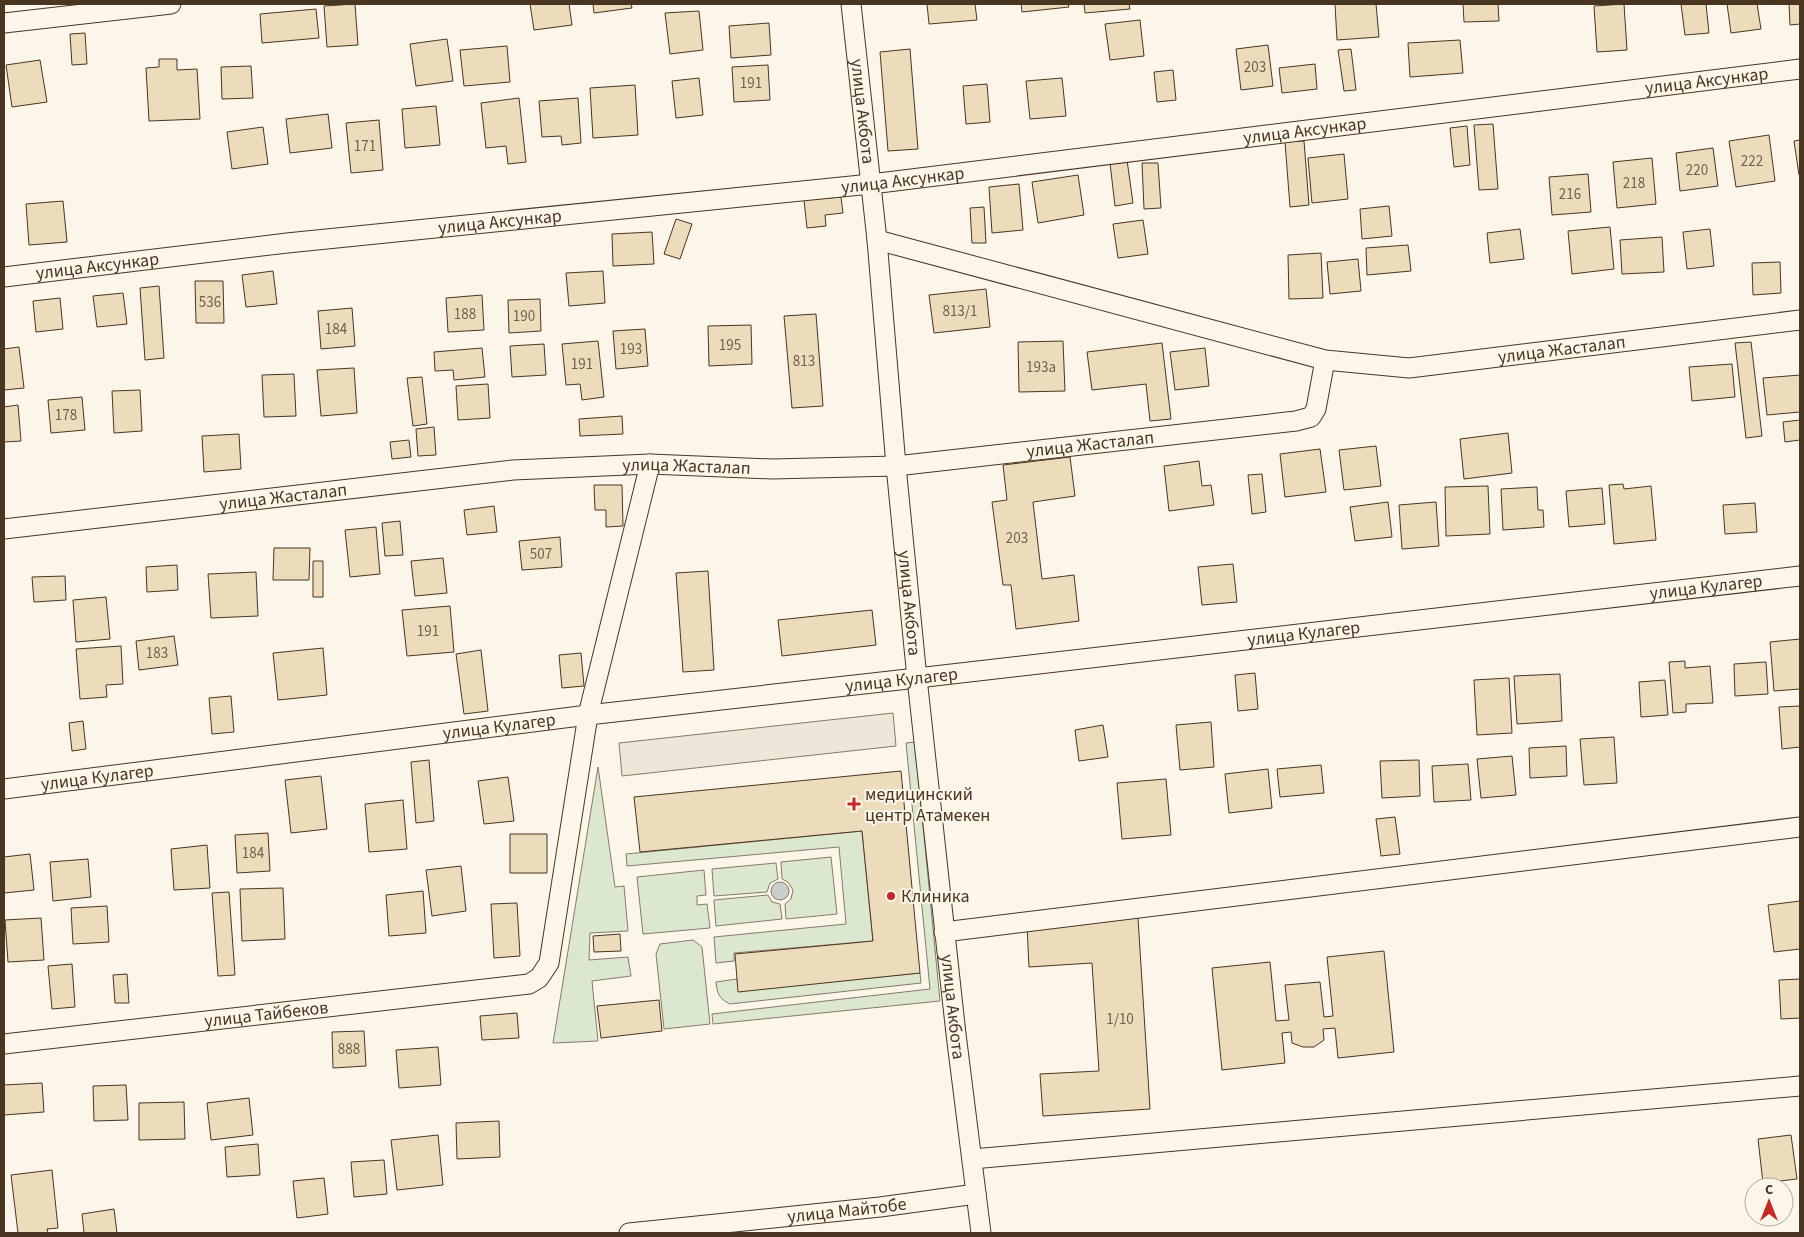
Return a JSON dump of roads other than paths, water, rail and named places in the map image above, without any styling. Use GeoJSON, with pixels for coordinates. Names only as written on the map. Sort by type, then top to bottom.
{"type":"FeatureCollection","features":[{"type":"Feature","properties":{"kind":"street"},"geometry":{"type":"LineString","coordinates":[[4,22],[171,4]]}},
{"type":"Feature","properties":{"kind":"street","name":"улица Акбота"},"geometry":{"type":"LineString","coordinates":[[850,4],[877,240],[896,466],[944,932],[981,1233]]}},
{"type":"Feature","properties":{"kind":"street","name":"улица Аксункар"},"geometry":{"type":"LineString","coordinates":[[4,277],[287,243],[871,184],[1800,69]]}},
{"type":"Feature","properties":{"kind":"street","name":"улица Жасталап"},"geometry":{"type":"LineString","coordinates":[[877,240],[1325,360],[1409,368],[1800,320]]}},
{"type":"Feature","properties":{"kind":"street","name":"улица Жасталап"},"geometry":{"type":"LineString","coordinates":[[4,530],[513,470],[650,464],[772,469],[896,466],[1296,421],[1312,417],[1316,409],[1325,360]]}},
{"type":"Feature","properties":{"kind":"street"},"geometry":{"type":"LineString","coordinates":[[588,715],[650,464]]}},
{"type":"Feature","properties":{"kind":"street","name":"улица Кулагер"},"geometry":{"type":"LineString","coordinates":[[4,789],[588,715],[1800,576]]}},
{"type":"Feature","properties":{"kind":"street","name":"улица Тайбеков"},"geometry":{"type":"LineString","coordinates":[[4,1044],[529,984],[539,978],[549,963],[588,715]]}},
{"type":"Feature","properties":{"kind":"street"},"geometry":{"type":"LineString","coordinates":[[944,932],[1800,827]]}},
{"type":"Feature","properties":{"kind":"street"},"geometry":{"type":"LineString","coordinates":[[972,1159],[1800,1086]]}},
{"type":"Feature","properties":{"kind":"street","name":"улица Майтобе"},"geometry":{"type":"LineString","coordinates":[[629,1233],[880,1207],[976,1194]]}},
{"type":"Feature","properties":{"kind":"place","name":"медицинский центр Атамекен"},"geometry":{"type":"Point","coordinates":[854,804]}},
{"type":"Feature","properties":{"kind":"place","name":"Клиника"},"geometry":{"type":"Point","coordinates":[891,896]}}]}
